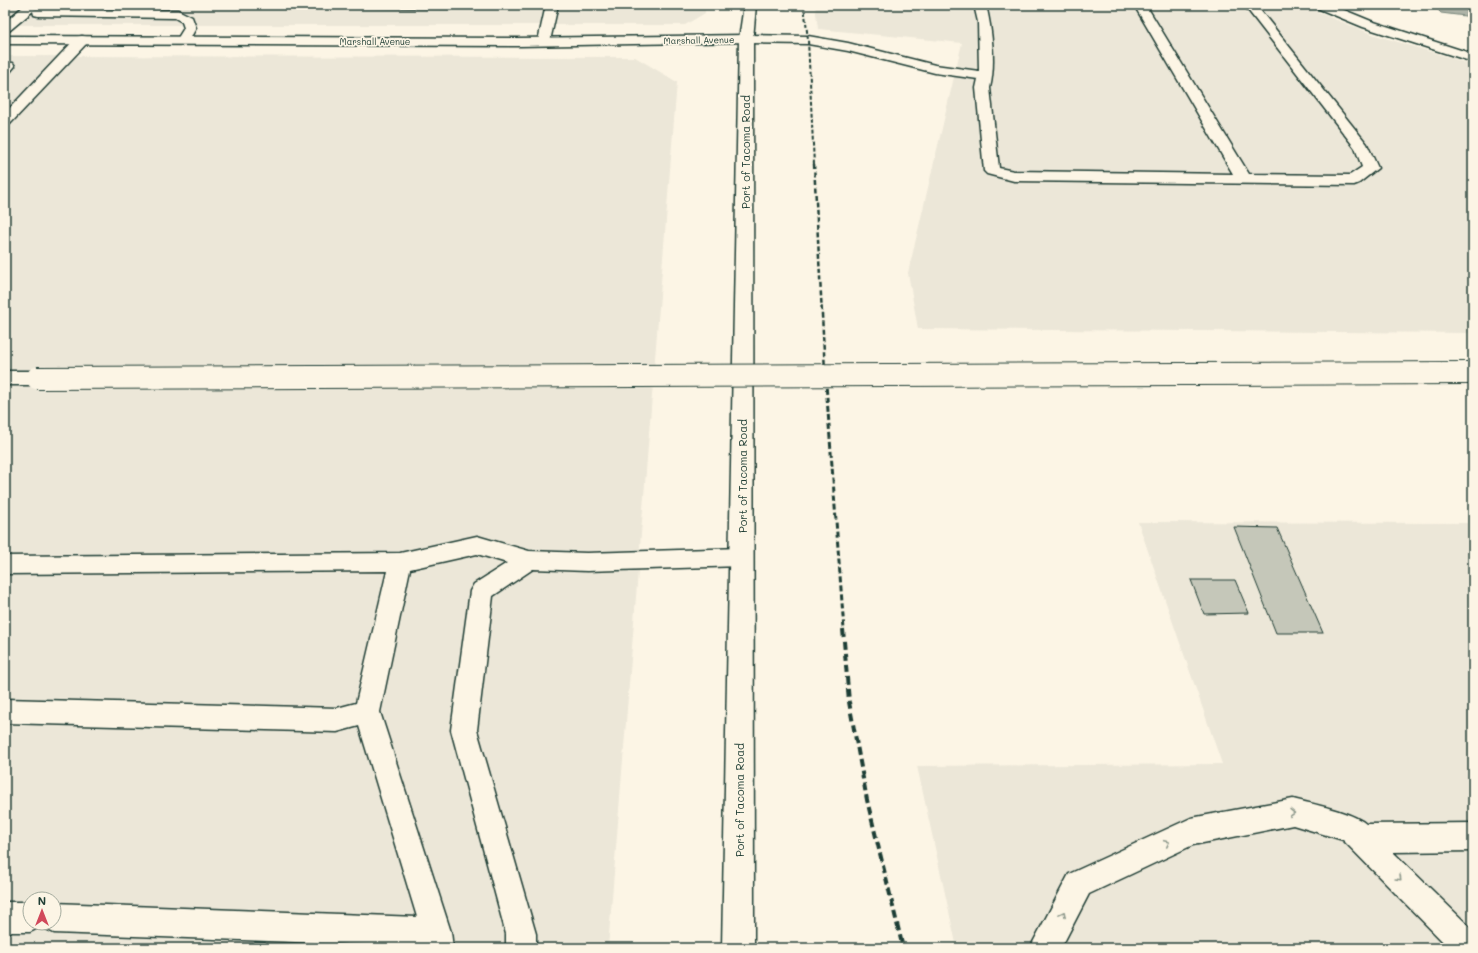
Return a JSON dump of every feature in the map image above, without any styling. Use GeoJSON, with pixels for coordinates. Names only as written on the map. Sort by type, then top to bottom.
{"type":"FeatureCollection","features":[{"type":"Feature","properties":{"kind":"main road","name":"Port of Tacoma Road"},"geometry":{"type":"LineString","coordinates":[[738,948],[746,39],[750,5]]}},
{"type":"Feature","properties":{"kind":"main road","name":"Marshall Avenue"},"geometry":{"type":"LineString","coordinates":[[5,40],[544,42],[746,39]]}},
{"type":"Feature","properties":{"kind":"lane"},"geometry":{"type":"LineString","coordinates":[[544,42],[552,5]]}},
{"type":"Feature","properties":{"kind":"lane"},"geometry":{"type":"LineString","coordinates":[[980,5],[984,22],[986,76],[983,88],[992,171],[1014,176],[1354,180],[1370,168],[1362,147],[1250,5]]}},
{"type":"Feature","properties":{"kind":"lane"},"geometry":{"type":"LineString","coordinates":[[1140,5],[1244,179]]}},
{"type":"Feature","properties":{"kind":"lane"},"geometry":{"type":"LineString","coordinates":[[1321,5],[1367,24],[1473,58]]}},
{"type":"Feature","properties":{"kind":"lane"},"geometry":{"type":"LineString","coordinates":[[5,28],[35,9],[178,14],[188,20],[190,28],[182,41]]}},
{"type":"Feature","properties":{"kind":"lane"},"geometry":{"type":"LineString","coordinates":[[746,39],[808,40],[848,47],[935,69],[986,76]]}},
{"type":"Feature","properties":{"kind":"lane"},"geometry":{"type":"LineString","coordinates":[[5,121],[82,40]]}},
{"type":"Feature","properties":{"kind":"lane"},"geometry":{"type":"LineString","coordinates":[[5,66],[8,66],[5,69]]}},
{"type":"Feature","properties":{"kind":"lane"},"geometry":{"type":"LineString","coordinates":[[5,378],[1473,373]]}},
{"type":"Feature","properties":{"kind":"lane"},"geometry":{"type":"LineString","coordinates":[[5,565],[400,562],[476,545],[529,560],[587,562],[741,557]]}},
{"type":"Feature","properties":{"kind":"lane"},"geometry":{"type":"LineString","coordinates":[[521,948],[521,934],[464,730],[482,591],[529,560]]}},
{"type":"Feature","properties":{"kind":"lane"},"geometry":{"type":"LineString","coordinates":[[62,918],[437,940],[367,712],[400,562]]}},
{"type":"Feature","properties":{"kind":"lane"},"geometry":{"type":"LineString","coordinates":[[5,711],[337,720],[367,712]]}},
{"type":"Feature","properties":{"kind":"lane"},"geometry":{"type":"LineString","coordinates":[[1045,948],[1079,884],[1191,832],[1293,812],[1351,829],[1470,948]]}},
{"type":"Feature","properties":{"kind":"lane"},"geometry":{"type":"LineString","coordinates":[[1360,838],[1473,837]]}},
{"type":"Feature","properties":{"kind":"lane"},"geometry":{"type":"LineString","coordinates":[[5,916],[22,917]]}},
{"type":"Feature","properties":{"kind":"shaded area"},"geometry":{"type":"Polygon","coordinates":[[[5,5],[705,5],[705,13],[685,25],[22,25],[5,22],[5,5]]]}},
{"type":"Feature","properties":{"kind":"shaded area"},"geometry":{"type":"Polygon","coordinates":[[[815,5],[1305,5],[1322,14],[1372,34],[1473,66],[1473,333],[918,329],[908,273],[962,43],[818,29],[815,5]]]}},
{"type":"Feature","properties":{"kind":"shaded area"},"geometry":{"type":"Polygon","coordinates":[[[1433,5],[1473,5],[1473,17],[1441,13],[1433,5]]]}},
{"type":"Feature","properties":{"kind":"shaded area"},"geometry":{"type":"Polygon","coordinates":[[[5,56],[635,57],[677,82],[608,948],[5,948],[5,56]]]}},
{"type":"Feature","properties":{"kind":"shaded area"},"geometry":{"type":"Polygon","coordinates":[[[1138,522],[1473,523],[1473,948],[957,948],[917,766],[1222,764],[1138,522]]]}},
{"type":"Feature","properties":{"kind":"building"},"geometry":{"type":"Polygon","coordinates":[[[137,5],[456,5],[454,9],[137,5]]]}},
{"type":"Feature","properties":{"kind":"building"},"geometry":{"type":"Polygon","coordinates":[[[1234,527],[1277,528],[1323,633],[1276,633],[1234,527]]]}},
{"type":"Feature","properties":{"kind":"building"},"geometry":{"type":"Polygon","coordinates":[[[1191,580],[1235,580],[1249,613],[1204,614],[1191,580]]]}},
{"type":"Feature","properties":{"kind":"railway"},"geometry":{"type":"LineString","coordinates":[[804,5],[808,40],[814,165]]}},
{"type":"Feature","properties":{"kind":"railway"},"geometry":{"type":"LineString","coordinates":[[814,164],[825,371]]}},
{"type":"Feature","properties":{"kind":"railway"},"geometry":{"type":"LineString","coordinates":[[825,370],[844,630]]}},
{"type":"Feature","properties":{"kind":"railway"},"geometry":{"type":"LineString","coordinates":[[843,629],[849,702],[867,800],[903,948]]}}]}
